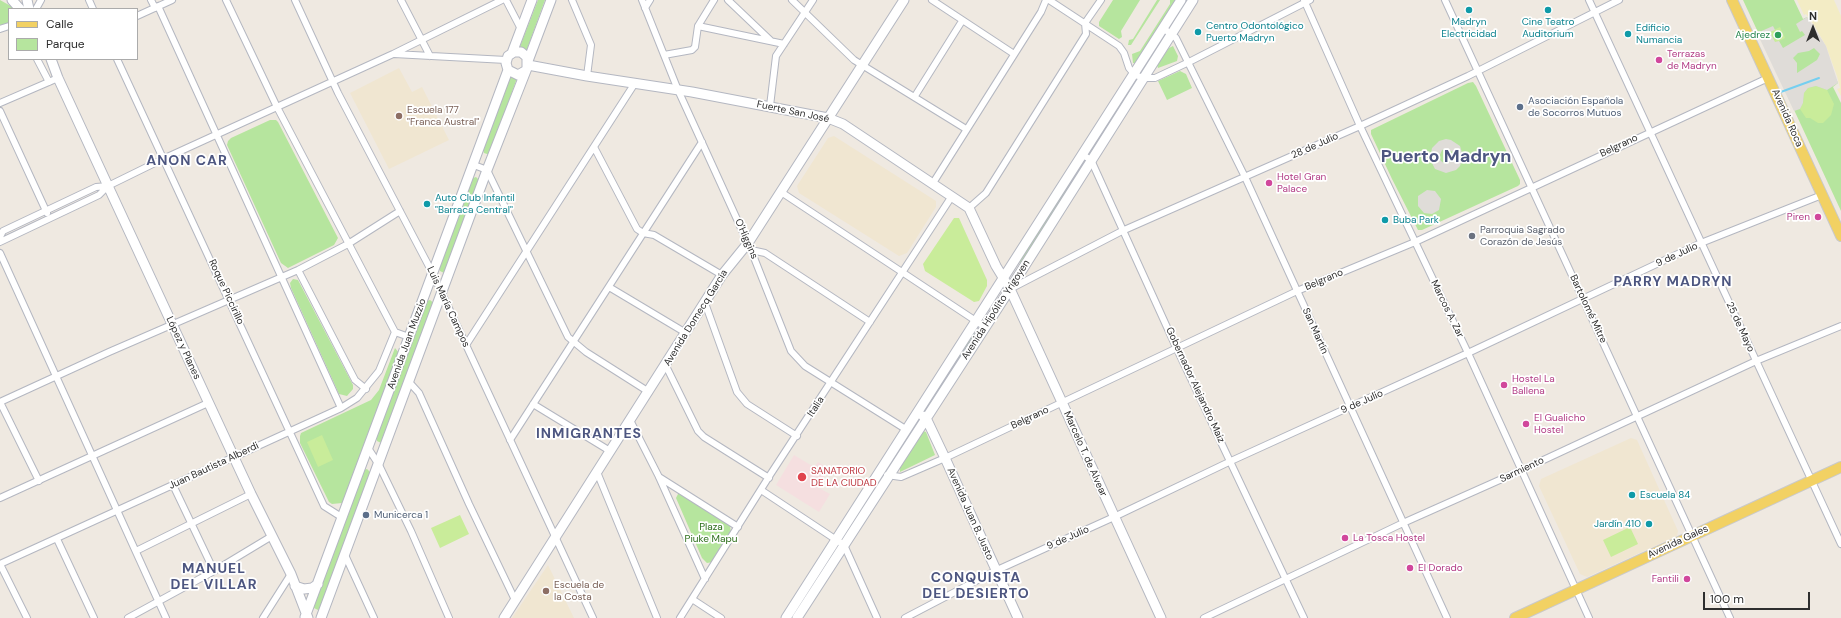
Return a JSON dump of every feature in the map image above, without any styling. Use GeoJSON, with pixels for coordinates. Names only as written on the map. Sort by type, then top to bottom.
{"type":"FeatureCollection","features":[{"type":"Feature","properties":{"kind":"main road"},"geometry":{"type":"LineString","coordinates":[[12,0],[19,8]]}},
{"type":"Feature","properties":{"kind":"main road"},"geometry":{"type":"LineString","coordinates":[[509,56],[521,52],[527,66],[518,74],[508,70],[509,56],[532,0]]}},
{"type":"Feature","properties":{"kind":"main road","name":"Avenida Juan Muzzio"},"geometry":{"type":"LineString","coordinates":[[321,618],[551,0]]}},
{"type":"Feature","properties":{"kind":"main road","name":"Avenida Domecq García"},"geometry":{"type":"LineString","coordinates":[[504,618],[666,366],[722,275],[750,246],[781,192],[864,65],[904,0]]}},
{"type":"Feature","properties":{"kind":"main road","name":"Avenida Hipólito Yrigoyen"},"geometry":{"type":"LineString","coordinates":[[797,618],[888,476],[976,321],[1182,0]]}},
{"type":"Feature","properties":{"kind":"main road","name":"Avenida Hipólito Yrigoyen"},"geometry":{"type":"LineString","coordinates":[[786,618],[907,430],[922,416],[985,327],[1193,0]]}},
{"type":"Feature","properties":{"kind":"main road","name":"Avenida Roca"},"geometry":{"type":"LineString","coordinates":[[1732,0],[1841,236]]}},
{"type":"Feature","properties":{"kind":"main road","name":"López y Planes"},"geometry":{"type":"LineString","coordinates":[[46,60],[51,70],[58,78]]}},
{"type":"Feature","properties":{"kind":"main road","name":"López y Planes"},"geometry":{"type":"LineString","coordinates":[[51,60],[58,78],[208,403],[291,574],[306,617]]}},
{"type":"Feature","properties":{"kind":"main road","name":"Fuerte San José"},"geometry":{"type":"LineString","coordinates":[[527,66],[770,106],[828,118],[842,124],[933,182],[969,208],[1003,278],[1010,289]]}},
{"type":"Feature","properties":{"kind":"main road","name":"Avenida Juan Muzzio"},"geometry":{"type":"LineString","coordinates":[[306,617],[508,70]]}},
{"type":"Feature","properties":{"kind":"main road","name":"Marcelo T. de Alvear"},"geometry":{"type":"LineString","coordinates":[[1010,289],[1161,618]]}},
{"type":"Feature","properties":{"kind":"main road","name":"Avenida Juan B. Justo"},"geometry":{"type":"LineString","coordinates":[[922,416],[944,458],[1018,618]]}},
{"type":"Feature","properties":{"kind":"main road","name":"Avenida Gales"},"geometry":{"type":"LineString","coordinates":[[1516,618],[1841,467]]}},
{"type":"Feature","properties":{"kind":"main road"},"geometry":{"type":"LineString","coordinates":[[295,586],[304,589],[312,588],[318,584]]}},
{"type":"Feature","properties":{"kind":"street"},"geometry":{"type":"LineString","coordinates":[[151,0],[156,7],[341,408]]}},
{"type":"Feature","properties":{"kind":"street"},"geometry":{"type":"LineString","coordinates":[[226,0],[277,107],[395,332],[409,337]]}},
{"type":"Feature","properties":{"kind":"street","name":"Luis María Campos"},"geometry":{"type":"LineString","coordinates":[[295,0],[333,82],[433,274],[593,618]]}},
{"type":"Feature","properties":{"kind":"street"},"geometry":{"type":"LineString","coordinates":[[401,0],[430,56]]}},
{"type":"Feature","properties":{"kind":"street"},"geometry":{"type":"LineString","coordinates":[[0,242],[99,195],[108,186],[163,159],[393,54],[502,0]]}},
{"type":"Feature","properties":{"kind":"street"},"geometry":{"type":"LineString","coordinates":[[506,0],[521,29]]}},
{"type":"Feature","properties":{"kind":"street"},"geometry":{"type":"LineString","coordinates":[[572,0],[591,45],[587,76]]}},
{"type":"Feature","properties":{"kind":"street","name":"O'Higgins"},"geometry":{"type":"LineString","coordinates":[[642,0],[678,90],[750,246],[791,350],[805,366],[831,384],[907,430]]}},
{"type":"Feature","properties":{"kind":"street"},"geometry":{"type":"LineString","coordinates":[[645,8],[650,0]]}},
{"type":"Feature","properties":{"kind":"street"},"geometry":{"type":"LineString","coordinates":[[664,55],[692,50],[695,47],[698,26],[714,0]]}},
{"type":"Feature","properties":{"kind":"street"},"geometry":{"type":"LineString","coordinates":[[728,0],[772,42]]}},
{"type":"Feature","properties":{"kind":"street"},"geometry":{"type":"LineString","coordinates":[[792,0],[854,60],[915,96],[966,129]]}},
{"type":"Feature","properties":{"kind":"street"},"geometry":{"type":"LineString","coordinates":[[770,106],[776,56],[813,0]]}},
{"type":"Feature","properties":{"kind":"street"},"geometry":{"type":"LineString","coordinates":[[932,0],[1014,54]]}},
{"type":"Feature","properties":{"kind":"street"},"geometry":{"type":"LineString","coordinates":[[933,182],[1048,0],[1119,46],[1124,53],[1129,68],[1135,75],[1144,78],[1155,78],[1189,62],[1307,1]]}},
{"type":"Feature","properties":{"kind":"street"},"geometry":{"type":"LineString","coordinates":[[969,208],[986,193],[1086,34],[1085,23],[1101,0]]}},
{"type":"Feature","properties":{"kind":"street","name":"Bartolomé Mitre"},"geometry":{"type":"LineString","coordinates":[[1445,0],[1730,618]]}},
{"type":"Feature","properties":{"kind":"street","name":"25 de Mayo"},"geometry":{"type":"LineString","coordinates":[[1589,0],[1841,544]]}},
{"type":"Feature","properties":{"kind":"street","name":"28 de Julio"},"geometry":{"type":"LineString","coordinates":[[1010,289],[1122,231],[1360,126],[1478,71],[1619,0]]}},
{"type":"Feature","properties":{"kind":"street"},"geometry":{"type":"LineString","coordinates":[[138,16],[168,1]]}},
{"type":"Feature","properties":{"kind":"street","name":"Marcos A. Zar"},"geometry":{"type":"LineString","coordinates":[[1307,1],[1360,126],[1468,353],[1589,618]]}},
{"type":"Feature","properties":{"kind":"street"},"geometry":{"type":"LineString","coordinates":[[915,96],[962,21]]}},
{"type":"Feature","properties":{"kind":"street"},"geometry":{"type":"LineString","coordinates":[[698,26],[784,44]]}},
{"type":"Feature","properties":{"kind":"street","name":"San Martín"},"geometry":{"type":"LineString","coordinates":[[1163,28],[1176,38],[1245,177],[1447,618]]}},
{"type":"Feature","properties":{"kind":"street"},"geometry":{"type":"LineString","coordinates":[[393,54],[430,56],[509,56]]}},
{"type":"Feature","properties":{"kind":"street"},"geometry":{"type":"LineString","coordinates":[[38,60],[49,82]]}},
{"type":"Feature","properties":{"kind":"street","name":"Roque Piccirillo"},"geometry":{"type":"LineString","coordinates":[[117,60],[324,506],[342,518]]}},
{"type":"Feature","properties":{"kind":"street"},"geometry":{"type":"LineString","coordinates":[[0,103],[58,78]]}},
{"type":"Feature","properties":{"kind":"street","name":"Belgrano"},"geometry":{"type":"LineString","coordinates":[[888,476],[902,477],[1062,403],[1176,347],[1297,291],[1415,242],[1768,78]]}},
{"type":"Feature","properties":{"kind":"street"},"geometry":{"type":"LineString","coordinates":[[466,345],[635,83]]}},
{"type":"Feature","properties":{"kind":"street"},"geometry":{"type":"LineString","coordinates":[[0,111],[50,218]]}},
{"type":"Feature","properties":{"kind":"street"},"geometry":{"type":"LineString","coordinates":[[510,440],[702,142]]}},
{"type":"Feature","properties":{"kind":"street"},"geometry":{"type":"LineString","coordinates":[[594,147],[627,213],[637,229],[643,233],[654,235],[722,275]]}},
{"type":"Feature","properties":{"kind":"street"},"geometry":{"type":"LineString","coordinates":[[1083,155],[1091,160]]}},
{"type":"Feature","properties":{"kind":"street","name":"Gobernador Alejandro Maiz"},"geometry":{"type":"LineString","coordinates":[[1091,160],[1122,231],[1304,618]]}},
{"type":"Feature","properties":{"kind":"street"},"geometry":{"type":"LineString","coordinates":[[474,165],[487,170],[563,330],[572,343],[649,392]]}},
{"type":"Feature","properties":{"kind":"street"},"geometry":{"type":"LineString","coordinates":[[0,237],[3,231],[96,187],[108,186]]}},
{"type":"Feature","properties":{"kind":"street"},"geometry":{"type":"LineString","coordinates":[[781,192],[985,327]]}},
{"type":"Feature","properties":{"kind":"street","name":"9 de Julio"},"geometry":{"type":"LineString","coordinates":[[906,618],[996,571],[1231,461],[1468,353],[1701,243],[1822,195]]}},
{"type":"Feature","properties":{"kind":"street","name":"Italia"},"geometry":{"type":"LineString","coordinates":[[680,618],[761,490],[952,196]]}},
{"type":"Feature","properties":{"kind":"street"},"geometry":{"type":"LineString","coordinates":[[39,481],[0,402],[56,376],[282,278],[348,244],[400,211]]}},
{"type":"Feature","properties":{"kind":"street"},"geometry":{"type":"LineString","coordinates":[[750,246],[765,253],[870,322]]}},
{"type":"Feature","properties":{"kind":"street"},"geometry":{"type":"LineString","coordinates":[[0,253],[166,618]]}},
{"type":"Feature","properties":{"kind":"street"},"geometry":{"type":"LineString","coordinates":[[298,270],[355,380],[366,389]]}},
{"type":"Feature","properties":{"kind":"street"},"geometry":{"type":"LineString","coordinates":[[609,287],[686,333]]}},
{"type":"Feature","properties":{"kind":"street"},"geometry":{"type":"LineString","coordinates":[[705,302],[737,392],[747,404],[797,436]]}},
{"type":"Feature","properties":{"kind":"street","name":"Sarmiento"},"geometry":{"type":"LineString","coordinates":[[1204,618],[1404,523],[1756,361],[1841,326]]}},
{"type":"Feature","properties":{"kind":"street","name":"Juan Bautista Alberdi"},"geometry":{"type":"LineString","coordinates":[[0,564],[341,408],[357,398],[366,389],[379,371],[395,332]]}},
{"type":"Feature","properties":{"kind":"street"},"geometry":{"type":"LineString","coordinates":[[666,366],[698,431],[704,437],[769,478]]}},
{"type":"Feature","properties":{"kind":"street"},"geometry":{"type":"LineString","coordinates":[[409,382],[418,393],[515,600]]}},
{"type":"Feature","properties":{"kind":"street"},"geometry":{"type":"LineString","coordinates":[[0,498],[208,403]]}},
{"type":"Feature","properties":{"kind":"street"},"geometry":{"type":"LineString","coordinates":[[533,404],[610,451]]}},
{"type":"Feature","properties":{"kind":"street"},"geometry":{"type":"LineString","coordinates":[[630,420],[659,477],[705,579]]}},
{"type":"Feature","properties":{"kind":"street"},"geometry":{"type":"LineString","coordinates":[[368,448],[379,464],[449,618]]}},
{"type":"Feature","properties":{"kind":"street"},"geometry":{"type":"LineString","coordinates":[[880,471],[888,476]]}},
{"type":"Feature","properties":{"kind":"street"},"geometry":{"type":"LineString","coordinates":[[597,472],[657,618]]}},
{"type":"Feature","properties":{"kind":"street"},"geometry":{"type":"LineString","coordinates":[[659,477],[738,527]]}},
{"type":"Feature","properties":{"kind":"street"},"geometry":{"type":"LineString","coordinates":[[173,485],[214,571]]}},
{"type":"Feature","properties":{"kind":"street"},"geometry":{"type":"LineString","coordinates":[[761,490],[844,545],[877,618]]}},
{"type":"Feature","properties":{"kind":"street"},"geometry":{"type":"LineString","coordinates":[[136,551],[251,494]]}},
{"type":"Feature","properties":{"kind":"street"},"geometry":{"type":"LineString","coordinates":[[128,618],[214,571],[272,536]]}},
{"type":"Feature","properties":{"kind":"street"},"geometry":{"type":"LineString","coordinates":[[57,538],[94,618]]}},
{"type":"Feature","properties":{"kind":"street"},"geometry":{"type":"LineString","coordinates":[[345,555],[374,618]]}},
{"type":"Feature","properties":{"kind":"street"},"geometry":{"type":"LineString","coordinates":[[0,564],[27,618]]}},
{"type":"Feature","properties":{"kind":"street"},"geometry":{"type":"LineString","coordinates":[[263,618],[291,574]]}},
{"type":"Feature","properties":{"kind":"street"},"geometry":{"type":"LineString","coordinates":[[692,599],[721,618]]}},
{"type":"Feature","properties":{"kind":"shaded area"},"geometry":{"type":"Polygon","coordinates":[[[1807,17],[1826,46],[1838,83],[1827,90],[1816,86],[1808,88],[1804,93],[1803,103],[1800,109],[1794,111],[1757,33],[1773,26],[1775,30],[1770,32],[1775,42],[1779,41],[1783,48],[1805,35],[1802,31],[1800,32],[1796,24],[1807,17]],[[1814,48],[1809,51],[1798,53],[1793,58],[1797,63],[1797,73],[1817,60],[1820,54],[1814,48]]]}},
{"type":"Feature","properties":{"kind":"shaded area","name":"Escuela 177 \"Franca Austral\""},"geometry":{"type":"Polygon","coordinates":[[[399,68],[412,92],[422,87],[449,140],[389,169],[350,93],[399,68]]]}},
{"type":"Feature","properties":{"kind":"shaded area"},"geometry":{"type":"Polygon","coordinates":[[[834,136],[936,201],[936,207],[907,253],[899,256],[799,193],[797,186],[828,138],[834,136]]]}},
{"type":"Feature","properties":{"kind":"shaded area"},"geometry":{"type":"Polygon","coordinates":[[[1446,139],[1451,140],[1460,146],[1463,156],[1460,166],[1456,170],[1446,173],[1435,169],[1430,159],[1432,148],[1439,141],[1446,139]],[[1446,149],[1442,150],[1439,157],[1441,161],[1445,164],[1452,161],[1454,157],[1453,152],[1446,149]]]}},
{"type":"Feature","properties":{"kind":"shaded area"},"geometry":{"type":"Polygon","coordinates":[[[1427,190],[1435,191],[1441,199],[1439,210],[1432,214],[1424,213],[1418,206],[1418,196],[1427,190]]]}},
{"type":"Feature","properties":{"kind":"shaded area"},"geometry":{"type":"Polygon","coordinates":[[[1631,438],[1637,440],[1678,531],[1677,536],[1587,577],[1580,574],[1539,486],[1541,479],[1631,438]]]}},
{"type":"Feature","properties":{"kind":"shaded area","name":"SANATORIO DE LA CIUDAD"},"geometry":{"type":"Polygon","coordinates":[[[794,455],[814,467],[818,462],[829,469],[817,487],[830,494],[819,512],[776,485],[794,455]]]}},
{"type":"Feature","properties":{"kind":"shaded area","name":"Escuela de la Costa"},"geometry":{"type":"Polygon","coordinates":[[[548,565],[574,618],[512,618],[548,565]]]}},
{"type":"Feature","properties":{"kind":"green space"},"geometry":{"type":"Polygon","coordinates":[[[0,0],[14,8],[8,8],[8,23],[0,26],[0,0]]]}},
{"type":"Feature","properties":{"kind":"green space"},"geometry":{"type":"Polygon","coordinates":[[[538,0],[545,0],[526,52],[519,49],[538,0]]]}},
{"type":"Feature","properties":{"kind":"green space"},"geometry":{"type":"Polygon","coordinates":[[[1113,0],[1140,0],[1121,31],[1122,37],[1119,39],[1099,26],[1099,22],[1113,0]]]}},
{"type":"Feature","properties":{"kind":"green space"},"geometry":{"type":"Polygon","coordinates":[[[1157,0],[1160,0],[1131,45],[1128,45],[1129,40],[1133,39],[1157,0]]]}},
{"type":"Feature","properties":{"kind":"green space"},"geometry":{"type":"Polygon","coordinates":[[[1170,0],[1177,0],[1136,63],[1133,63],[1132,54],[1140,51],[1170,4],[1170,0]]]}},
{"type":"Feature","properties":{"kind":"green space"},"geometry":{"type":"Polygon","coordinates":[[[1743,0],[1794,0],[1803,19],[1807,17],[1838,83],[1833,87],[1841,103],[1841,211],[1743,0]]]}},
{"type":"Feature","properties":{"kind":"green space","name":"Ajedrez"},"geometry":{"type":"Polygon","coordinates":[[[1780,27],[1785,38],[1775,43],[1770,32],[1780,27]]]}},
{"type":"Feature","properties":{"kind":"green space"},"geometry":{"type":"Polygon","coordinates":[[[1173,46],[1178,56],[1177,61],[1158,68],[1157,65],[1169,48],[1173,46]]]}},
{"type":"Feature","properties":{"kind":"green space"},"geometry":{"type":"Polygon","coordinates":[[[1180,71],[1186,74],[1192,88],[1167,100],[1158,81],[1180,71]]]}},
{"type":"Feature","properties":{"kind":"green space"},"geometry":{"type":"Polygon","coordinates":[[[510,76],[517,78],[490,154],[487,154],[484,153],[483,149],[510,76]]]}},
{"type":"Feature","properties":{"kind":"green space"},"geometry":{"type":"Polygon","coordinates":[[[1473,82],[1520,180],[1520,184],[1422,230],[1418,230],[1392,179],[1371,134],[1371,130],[1468,83],[1473,82]]]}},
{"type":"Feature","properties":{"kind":"green space"},"geometry":{"type":"Polygon","coordinates":[[[1816,86],[1827,90],[1834,104],[1831,115],[1823,123],[1818,123],[1810,118],[1806,118],[1800,109],[1803,103],[1804,93],[1808,88],[1816,86]]]}},
{"type":"Feature","properties":{"kind":"green space"},"geometry":{"type":"Polygon","coordinates":[[[1130,88],[1132,89],[1095,147],[1093,145],[1130,88]]]}},
{"type":"Feature","properties":{"kind":"green space"},"geometry":{"type":"Polygon","coordinates":[[[270,120],[276,120],[278,122],[338,238],[334,245],[288,268],[281,263],[227,145],[231,138],[270,120]]]}},
{"type":"Feature","properties":{"kind":"green space"},"geometry":{"type":"Polygon","coordinates":[[[1082,163],[1084,164],[1021,263],[1019,262],[1082,163]]]}},
{"type":"Feature","properties":{"kind":"green space"},"geometry":{"type":"Polygon","coordinates":[[[476,177],[480,181],[444,273],[440,271],[440,267],[473,178],[476,177]]]}},
{"type":"Feature","properties":{"kind":"green space"},"geometry":{"type":"Polygon","coordinates":[[[954,218],[959,218],[987,280],[987,286],[979,301],[974,302],[925,271],[923,264],[954,218]]]}},
{"type":"Feature","properties":{"kind":"green space"},"geometry":{"type":"Polygon","coordinates":[[[293,279],[298,280],[353,385],[353,389],[347,396],[339,394],[291,288],[290,283],[293,279]]]}},
{"type":"Feature","properties":{"kind":"green space"},"geometry":{"type":"Polygon","coordinates":[[[430,300],[435,304],[381,443],[377,441],[376,437],[427,301],[430,300]]]}},
{"type":"Feature","properties":{"kind":"green space"},"geometry":{"type":"Polygon","coordinates":[[[974,333],[975,334],[930,405],[928,404],[974,333]]]}},
{"type":"Feature","properties":{"kind":"green space"},"geometry":{"type":"Polygon","coordinates":[[[395,348],[399,353],[345,499],[342,503],[332,504],[329,502],[300,443],[301,433],[371,400],[379,390],[395,348]]]}},
{"type":"Feature","properties":{"kind":"green space"},"geometry":{"type":"Polygon","coordinates":[[[923,431],[926,432],[935,455],[900,472],[900,467],[923,431]]]}},
{"type":"Feature","properties":{"kind":"green space"},"geometry":{"type":"Polygon","coordinates":[[[322,435],[333,460],[318,467],[307,442],[322,435]]]}},
{"type":"Feature","properties":{"kind":"green space"},"geometry":{"type":"Polygon","coordinates":[[[367,469],[371,473],[320,609],[318,610],[314,608],[313,605],[364,470],[367,469]]]}},
{"type":"Feature","properties":{"kind":"green space","name":"Plaza Piuke Mapu"},"geometry":{"type":"Polygon","coordinates":[[[678,494],[682,494],[730,525],[731,534],[713,562],[707,563],[702,558],[676,498],[678,494]]]}},
{"type":"Feature","properties":{"kind":"green space"},"geometry":{"type":"Polygon","coordinates":[[[460,515],[469,534],[440,548],[431,528],[460,515]]]}},
{"type":"Feature","properties":{"kind":"green space"},"geometry":{"type":"Polygon","coordinates":[[[1630,527],[1638,544],[1611,557],[1603,540],[1630,527]]]}},
{"type":"Feature","properties":{"kind":"sand"},"geometry":{"type":"Polygon","coordinates":[[[1797,0],[1834,0],[1841,16],[1841,96],[1837,89],[1840,88],[1837,76],[1826,46],[1814,25],[1806,14],[1804,15],[1797,0]]]}},
{"type":"Feature","properties":{"kind":"waterway"},"geometry":{"type":"LineString","coordinates":[[1778,93],[1819,78]]}},
{"type":"Feature","properties":{"kind":"place","name":"Madryn Electricidad"},"geometry":{"type":"Point","coordinates":[1469,10]}},
{"type":"Feature","properties":{"kind":"place","name":"Cine Teatro Auditorium"},"geometry":{"type":"Point","coordinates":[1548,10]}},
{"type":"Feature","properties":{"kind":"place","name":"Centro Odontológico Puerto Madryn"},"geometry":{"type":"Point","coordinates":[1198,32]}},
{"type":"Feature","properties":{"kind":"place","name":"Edificio Numancia"},"geometry":{"type":"Point","coordinates":[1628,34]}},
{"type":"Feature","properties":{"kind":"place","name":"Ajedrez"},"geometry":{"type":"Point","coordinates":[1778,35]}},
{"type":"Feature","properties":{"kind":"place","name":"Terrazas de Madryn"},"geometry":{"type":"Point","coordinates":[1659,60]}},
{"type":"Feature","properties":{"kind":"place","name":"Asociación Española de Socorros Mutuos"},"geometry":{"type":"Point","coordinates":[1520,107]}},
{"type":"Feature","properties":{"kind":"place","name":"Escuela 177 \"Franca Austral\""},"geometry":{"type":"Point","coordinates":[399,116]}},
{"type":"Feature","properties":{"kind":"place","name":"Hotel Gran Palace"},"geometry":{"type":"Point","coordinates":[1269,183]}},
{"type":"Feature","properties":{"kind":"place","name":"Auto Club Infantil \"Barraca Central\""},"geometry":{"type":"Point","coordinates":[427,204]}},
{"type":"Feature","properties":{"kind":"place","name":"Piren"},"geometry":{"type":"Point","coordinates":[1818,217]}},
{"type":"Feature","properties":{"kind":"place","name":"Buba Park"},"geometry":{"type":"Point","coordinates":[1385,220]}},
{"type":"Feature","properties":{"kind":"place","name":"Parroquia Sagrado Corazón de Jesús"},"geometry":{"type":"Point","coordinates":[1472,236]}},
{"type":"Feature","properties":{"kind":"place","name":"Hostel La Ballena"},"geometry":{"type":"Point","coordinates":[1504,385]}},
{"type":"Feature","properties":{"kind":"place","name":"El Gualicho Hostel"},"geometry":{"type":"Point","coordinates":[1526,424]}},
{"type":"Feature","properties":{"kind":"place","name":"SANATORIO DE LA CIUDAD"},"geometry":{"type":"Point","coordinates":[802,477]}},
{"type":"Feature","properties":{"kind":"place","name":"Escuela 84"},"geometry":{"type":"Point","coordinates":[1632,495]}},
{"type":"Feature","properties":{"kind":"place","name":"Municerca 1"},"geometry":{"type":"Point","coordinates":[366,515]}},
{"type":"Feature","properties":{"kind":"place","name":"Jardín 410"},"geometry":{"type":"Point","coordinates":[1649,524]}},
{"type":"Feature","properties":{"kind":"place","name":"La Tosca Hostel"},"geometry":{"type":"Point","coordinates":[1345,538]}},
{"type":"Feature","properties":{"kind":"place","name":"El Dorado"},"geometry":{"type":"Point","coordinates":[1410,568]}},
{"type":"Feature","properties":{"kind":"place","name":"Fantili"},"geometry":{"type":"Point","coordinates":[1687,579]}},
{"type":"Feature","properties":{"kind":"place","name":"Escuela de la Costa"},"geometry":{"type":"Point","coordinates":[546,591]}},
{"type":"Feature","properties":{"kind":"district","name":"Puerto Madryn"},"geometry":{"type":"Point","coordinates":[1446,157]}},
{"type":"Feature","properties":{"kind":"district","name":"ANON CAR"},"geometry":{"type":"Point","coordinates":[187,161]}},
{"type":"Feature","properties":{"kind":"district","name":"PARRY MADRYN"},"geometry":{"type":"Point","coordinates":[1673,282]}},
{"type":"Feature","properties":{"kind":"district","name":"INMIGRANTES"},"geometry":{"type":"Point","coordinates":[589,434]}},
{"type":"Feature","properties":{"kind":"district","name":"MANUEL DEL VILLAR"},"geometry":{"type":"Point","coordinates":[214,578]}},
{"type":"Feature","properties":{"kind":"district","name":"CONQUISTA DEL DESIERTO"},"geometry":{"type":"Point","coordinates":[976,586]}}]}
